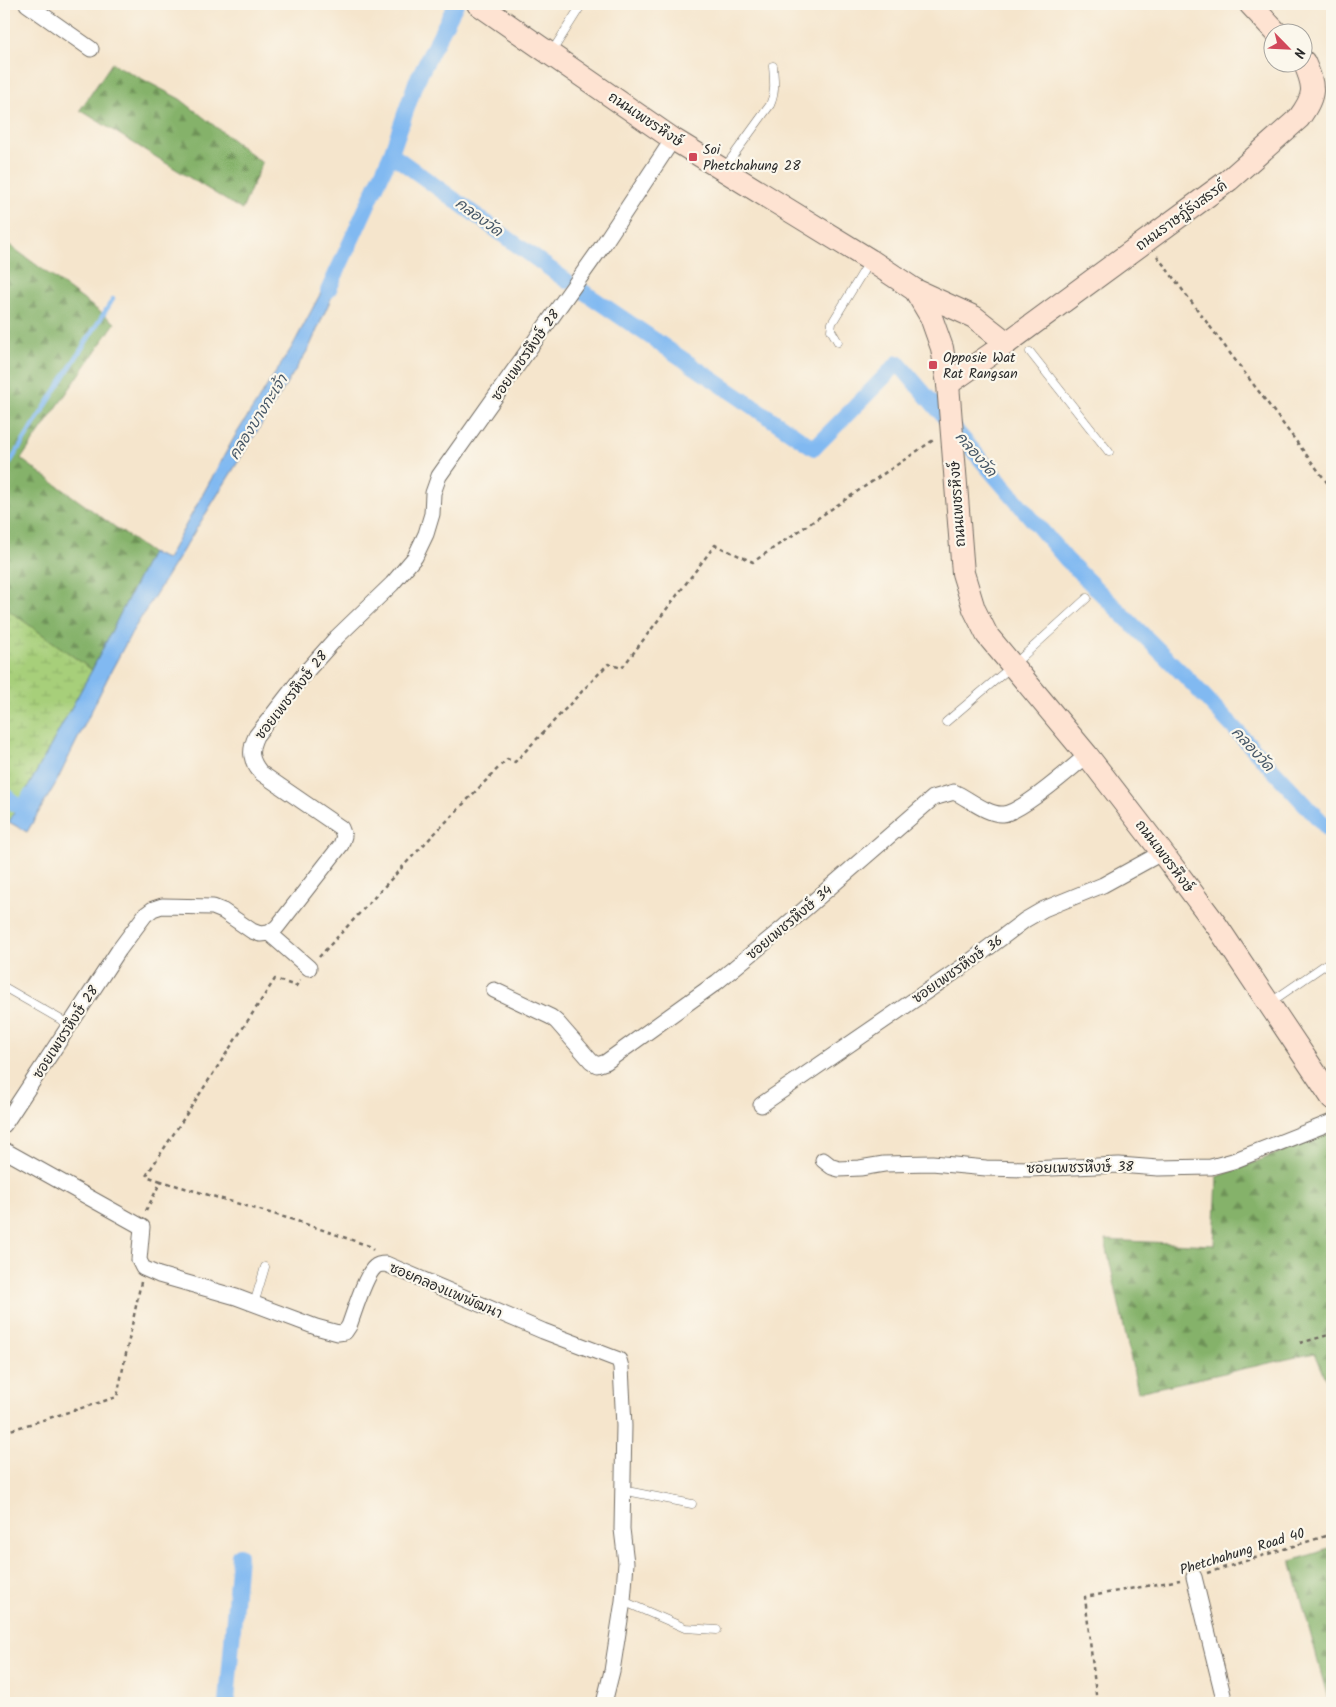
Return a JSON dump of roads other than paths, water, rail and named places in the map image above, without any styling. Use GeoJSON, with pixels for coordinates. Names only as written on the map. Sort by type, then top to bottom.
{"type":"FeatureCollection","features":[{"type":"Feature","properties":{"kind":"main road","name":"ถนนเพชรหึงษ์"},"geometry":{"type":"LineString","coordinates":[[478,4],[673,139],[870,260],[915,290],[931,317],[942,348],[948,384],[963,573],[974,609],[987,635],[1087,755],[1163,852],[1217,926],[1332,1098]]}},
{"type":"Feature","properties":{"kind":"main road"},"geometry":{"type":"LineString","coordinates":[[1250,4],[1267,22]]}},
{"type":"Feature","properties":{"kind":"main road","name":"ถนนราษฎ์รังสรรค์"},"geometry":{"type":"LineString","coordinates":[[948,384],[1019,342],[1145,241],[1229,180],[1299,118],[1308,106],[1314,92],[1308,72]]}},
{"type":"Feature","properties":{"kind":"main road"},"geometry":{"type":"LineString","coordinates":[[915,290],[974,317],[1019,342]]}},
{"type":"Feature","properties":{"kind":"street"},"geometry":{"type":"LineString","coordinates":[[27,4],[90,50]]}},
{"type":"Feature","properties":{"kind":"street","name":"ซอยเพชรหึงษ์ 28"},"geometry":{"type":"LineString","coordinates":[[4,1125],[119,950],[145,915],[153,909],[162,906],[213,907],[223,911],[260,934],[269,933],[277,927],[341,845],[344,836],[341,828],[261,773],[253,764],[251,747],[256,736],[318,658],[392,584],[415,556],[426,534],[432,514],[433,493],[439,476],[597,253],[673,139]]}},
{"type":"Feature","properties":{"kind":"street","name":"ซอยเพชรหึงษ์ 34"},"geometry":{"type":"LineString","coordinates":[[494,990],[551,1017],[591,1061],[596,1065],[606,1062],[717,982],[933,798],[954,792],[994,813],[1003,814],[1024,804],[1087,755]]}},
{"type":"Feature","properties":{"kind":"street","name":"ซอยเพชรหึงษ์ 36"},"geometry":{"type":"LineString","coordinates":[[761,1105],[968,963],[1026,920],[1044,909],[1103,885],[1163,852]]}},
{"type":"Feature","properties":{"kind":"street"},"geometry":{"type":"LineString","coordinates":[[269,933],[309,968]]}},
{"type":"Feature","properties":{"kind":"street","name":"ซอยเพชรหึงษ์ 38"},"geometry":{"type":"LineString","coordinates":[[823,1160],[832,1167],[839,1169],[884,1164],[932,1163],[995,1168],[1120,1165],[1158,1168],[1212,1167],[1233,1162],[1332,1122]]}},
{"type":"Feature","properties":{"kind":"street","name":"ซอยคลองแพพัฒนา"},"geometry":{"type":"LineString","coordinates":[[4,1150],[142,1226],[139,1260],[143,1268],[159,1275],[254,1304],[316,1327],[338,1333],[345,1332],[372,1269],[378,1265],[386,1264],[543,1331],[618,1360],[621,1367],[624,1426],[622,1529],[626,1563],[623,1601],[612,1671],[604,1703]]}},
{"type":"Feature","properties":{"kind":"street"},"geometry":{"type":"LineString","coordinates":[[1194,1578],[1225,1703]]}},
{"type":"Feature","properties":{"kind":"lane"},"geometry":{"type":"LineString","coordinates":[[551,53],[582,4]]}},
{"type":"Feature","properties":{"kind":"lane"},"geometry":{"type":"LineString","coordinates":[[724,169],[774,97],[773,66]]}},
{"type":"Feature","properties":{"kind":"lane"},"geometry":{"type":"LineString","coordinates":[[838,342],[831,330],[832,323],[870,260]]}},
{"type":"Feature","properties":{"kind":"lane"},"geometry":{"type":"LineString","coordinates":[[1019,342],[1109,452]]}},
{"type":"Feature","properties":{"kind":"lane"},"geometry":{"type":"LineString","coordinates":[[946,722],[1012,666],[1087,598]]}},
{"type":"Feature","properties":{"kind":"lane"},"geometry":{"type":"LineString","coordinates":[[1269,1003],[1332,960]]}},
{"type":"Feature","properties":{"kind":"lane"},"geometry":{"type":"LineString","coordinates":[[4,986],[70,1025]]}},
{"type":"Feature","properties":{"kind":"lane"},"geometry":{"type":"LineString","coordinates":[[254,1304],[265,1267]]}},
{"type":"Feature","properties":{"kind":"lane"},"geometry":{"type":"LineString","coordinates":[[622,1490],[692,1504]]}},
{"type":"Feature","properties":{"kind":"lane"},"geometry":{"type":"LineString","coordinates":[[623,1601],[685,1628],[717,1630]]}},
{"type":"Feature","properties":{"kind":"water"},"geometry":{"type":"Polygon","coordinates":[[[333,270],[341,276],[309,348],[132,632],[56,783],[27,832],[9,822],[92,670],[151,553],[167,559],[235,436],[292,347],[333,270]]]}},
{"type":"Feature","properties":{"kind":"waterway","name":"คลองบางกะเจ้า"},"geometry":{"type":"LineString","coordinates":[[328,291],[391,154],[416,82],[456,4]]}},
{"type":"Feature","properties":{"kind":"waterway","name":"คลองวัด"},"geometry":{"type":"LineString","coordinates":[[391,154],[567,281]]}},
{"type":"Feature","properties":{"kind":"waterway","name":"คลองวัด"},"geometry":{"type":"LineString","coordinates":[[581,290],[814,448],[898,363],[1067,560],[1189,680],[1332,833]]}},
{"type":"Feature","properties":{"kind":"waterway"},"geometry":{"type":"LineString","coordinates":[[4,472],[113,299]]}},
{"type":"Feature","properties":{"kind":"waterway"},"geometry":{"type":"LineString","coordinates":[[4,795],[23,810],[30,796]]}},
{"type":"Feature","properties":{"kind":"waterway"},"geometry":{"type":"LineString","coordinates":[[227,1703],[239,1555]]}},
{"type":"Feature","properties":{"kind":"place","name":"Soi Phetchahung 28"},"geometry":{"type":"Point","coordinates":[693,157]}},
{"type":"Feature","properties":{"kind":"place","name":"Opposie Wat Rat Rangsan"},"geometry":{"type":"Point","coordinates":[933,365]}}]}
